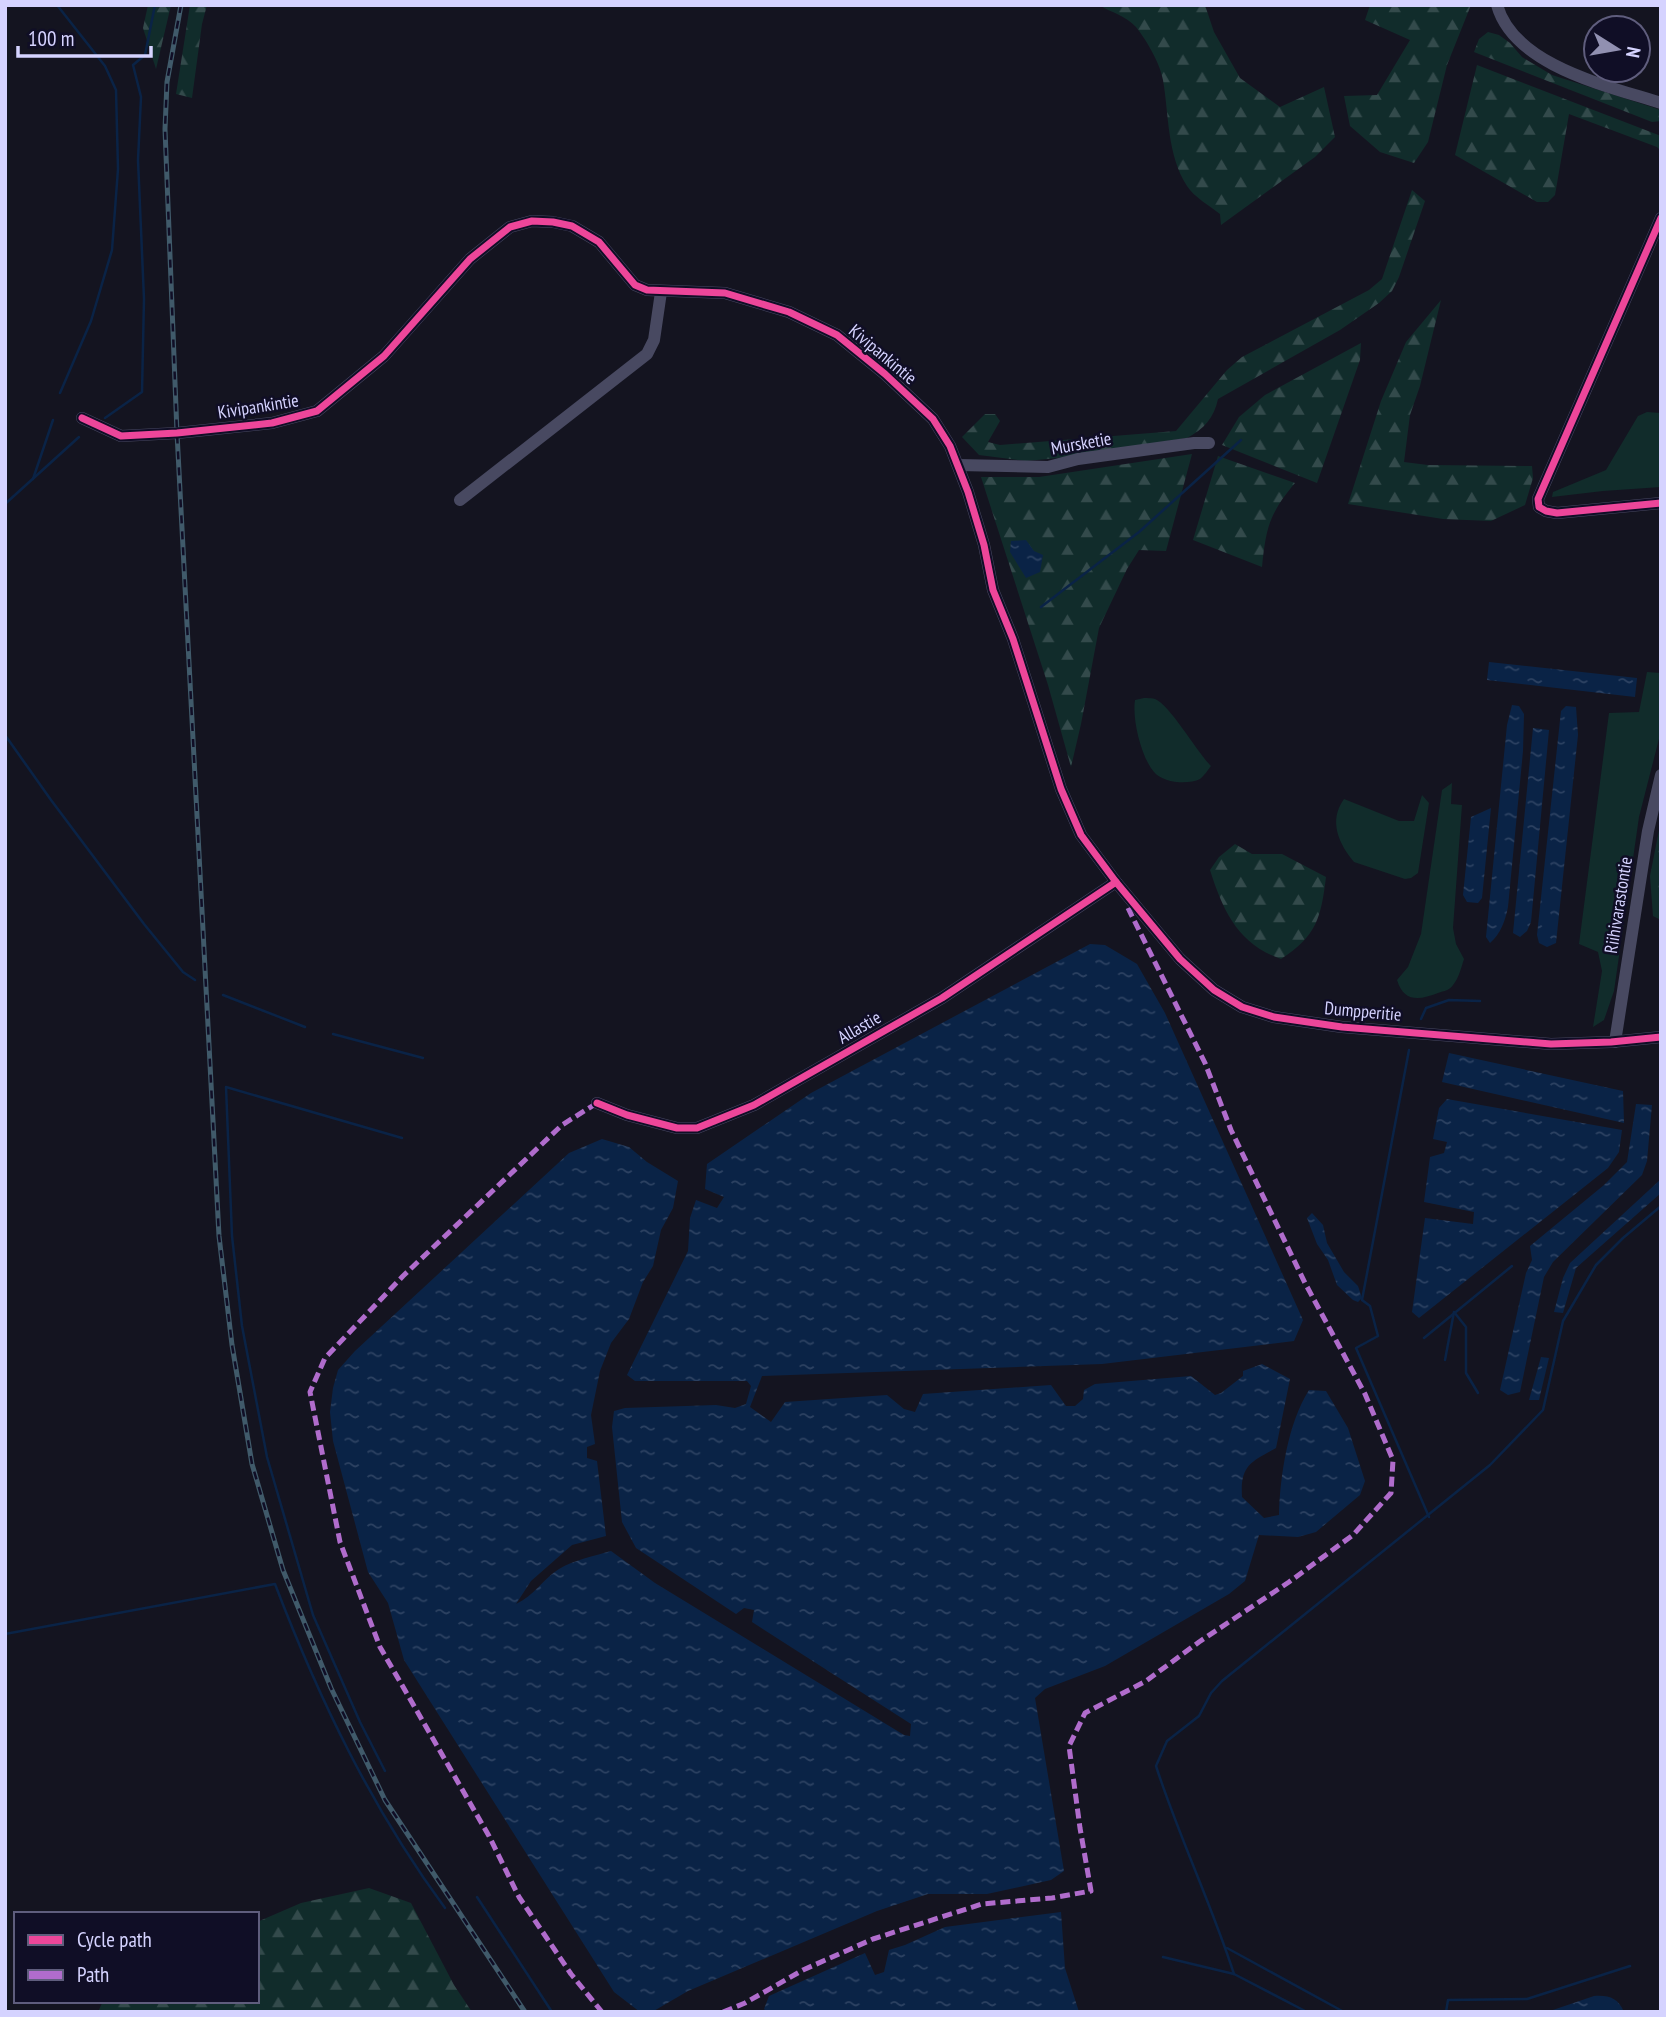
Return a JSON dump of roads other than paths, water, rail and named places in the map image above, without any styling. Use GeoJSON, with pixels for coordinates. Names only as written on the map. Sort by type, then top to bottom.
{"type":"FeatureCollection","features":[{"type":"Feature","properties":{"kind":"street"},"geometry":{"type":"LineString","coordinates":[[1497,5],[1500,16],[1518,40],[1548,62],[1661,103]]}},
{"type":"Feature","properties":{"kind":"street"},"geometry":{"type":"LineString","coordinates":[[1661,218],[1538,499],[1538,507],[1557,513],[1661,503]]}},
{"type":"Feature","properties":{"kind":"street","name":"Kivipankintie"},"geometry":{"type":"LineString","coordinates":[[82,418],[121,436],[272,423],[317,411],[384,356],[470,259],[510,227],[532,221],[572,226],[599,242],[635,285],[647,290],[726,293],[789,312],[838,335],[885,374],[933,419],[950,446],[984,545],[993,590],[1013,639],[1061,789],[1081,835],[1116,882]]}},
{"type":"Feature","properties":{"kind":"street"},"geometry":{"type":"LineString","coordinates":[[460,500],[647,354],[654,340],[661,292]]}},
{"type":"Feature","properties":{"kind":"street","name":"Mursketie"},"geometry":{"type":"LineString","coordinates":[[958,465],[1048,467],[1078,459],[1209,443]]}},
{"type":"Feature","properties":{"kind":"street","name":"Riihivarastontie"},"geometry":{"type":"LineString","coordinates":[[1615,1042],[1648,831],[1661,775]]}},
{"type":"Feature","properties":{"kind":"street","name":"Dumpperitie"},"geometry":{"type":"LineString","coordinates":[[1116,882],[1180,959],[1214,990],[1242,1007],[1273,1017],[1342,1027],[1551,1044],[1661,1037]]}},
{"type":"Feature","properties":{"kind":"street","name":"Allastie"},"geometry":{"type":"LineString","coordinates":[[597,1103],[627,1115],[677,1128],[697,1128],[754,1105],[942,998],[1116,882]]}},
{"type":"Feature","properties":{"kind":"water"},"geometry":{"type":"Polygon","coordinates":[[[1026,540],[1034,551],[1043,555],[1040,572],[1026,578],[1010,552],[1011,541],[1026,540]]]}},
{"type":"Feature","properties":{"kind":"water"},"geometry":{"type":"Polygon","coordinates":[[[1489,662],[1637,678],[1635,697],[1487,680],[1489,662]]]}},
{"type":"Feature","properties":{"kind":"water"},"geometry":{"type":"Polygon","coordinates":[[[1512,705],[1519,706],[1524,714],[1523,751],[1508,907],[1502,926],[1490,943],[1486,937],[1507,725],[1512,705]]]}},
{"type":"Feature","properties":{"kind":"water"},"geometry":{"type":"Polygon","coordinates":[[[1566,706],[1576,707],[1578,735],[1556,943],[1547,947],[1539,943],[1537,935],[1561,711],[1566,706]]]}},
{"type":"Feature","properties":{"kind":"water"},"geometry":{"type":"Polygon","coordinates":[[[1533,728],[1549,730],[1531,922],[1520,937],[1513,933],[1533,728]]]}},
{"type":"Feature","properties":{"kind":"water"},"geometry":{"type":"Polygon","coordinates":[[[1491,808],[1482,898],[1478,903],[1467,902],[1463,895],[1471,817],[1491,808]]]}},
{"type":"Feature","properties":{"kind":"water"},"geometry":{"type":"Polygon","coordinates":[[[1090,944],[1105,945],[1137,964],[1165,1013],[1303,1320],[1294,1341],[1102,1364],[762,1376],[750,1407],[771,1422],[785,1402],[887,1395],[904,1409],[915,1412],[923,1394],[1051,1385],[1066,1406],[1075,1406],[1083,1399],[1084,1390],[1095,1384],[1191,1376],[1215,1395],[1243,1376],[1243,1371],[1262,1364],[1290,1379],[1276,1448],[1254,1461],[1245,1471],[1242,1497],[1264,1518],[1279,1515],[1286,1450],[1296,1418],[1309,1390],[1326,1391],[1348,1428],[1365,1481],[1360,1495],[1316,1532],[1298,1537],[1259,1535],[1245,1581],[1229,1594],[1105,1666],[1045,1689],[1035,1698],[1064,1871],[1051,1880],[987,1894],[928,1894],[877,1911],[688,1991],[652,2012],[640,2012],[614,1992],[404,1660],[388,1603],[368,1572],[333,1441],[330,1412],[338,1370],[355,1351],[569,1153],[602,1139],[629,1147],[678,1181],[673,1208],[661,1230],[653,1266],[643,1282],[629,1319],[611,1343],[600,1371],[591,1415],[595,1444],[587,1447],[587,1458],[597,1461],[606,1536],[572,1545],[531,1581],[516,1604],[528,1597],[559,1569],[611,1551],[655,1583],[904,1735],[910,1736],[911,1724],[752,1622],[754,1610],[744,1608],[736,1614],[636,1548],[622,1522],[612,1427],[614,1411],[625,1408],[716,1405],[735,1408],[746,1404],[751,1386],[747,1381],[635,1381],[627,1375],[688,1251],[690,1218],[696,1200],[717,1208],[724,1197],[705,1189],[707,1164],[811,1093],[1090,944]]]}},
{"type":"Feature","properties":{"kind":"water"},"geometry":{"type":"Polygon","coordinates":[[[1449,1053],[1623,1091],[1624,1123],[1442,1082],[1449,1053]]]}},
{"type":"Feature","properties":{"kind":"water"},"geometry":{"type":"Polygon","coordinates":[[[1447,1099],[1622,1130],[1619,1152],[1608,1168],[1419,1318],[1412,1312],[1425,1218],[1473,1224],[1474,1212],[1424,1202],[1430,1157],[1444,1153],[1447,1142],[1433,1139],[1439,1108],[1447,1099]]]}},
{"type":"Feature","properties":{"kind":"water"},"geometry":{"type":"Polygon","coordinates":[[[1636,1104],[1652,1105],[1647,1161],[1642,1175],[1553,1262],[1544,1277],[1520,1392],[1508,1395],[1500,1390],[1526,1273],[1532,1260],[1530,1246],[1604,1185],[1627,1162],[1636,1104]]]}},
{"type":"Feature","properties":{"kind":"water"},"geometry":{"type":"Polygon","coordinates":[[[1661,1179],[1661,1193],[1576,1268],[1563,1313],[1554,1312],[1570,1263],[1661,1179]]]}},
{"type":"Feature","properties":{"kind":"water"},"geometry":{"type":"Polygon","coordinates":[[[1312,1213],[1323,1225],[1327,1243],[1344,1272],[1358,1286],[1362,1298],[1358,1302],[1337,1285],[1307,1218],[1312,1213]]]}},
{"type":"Feature","properties":{"kind":"water"},"geometry":{"type":"Polygon","coordinates":[[[1541,1357],[1549,1358],[1539,1400],[1529,1400],[1541,1357]]]}},
{"type":"Feature","properties":{"kind":"water"},"geometry":{"type":"Polygon","coordinates":[[[1061,1912],[1065,1968],[1079,2012],[767,2012],[764,2009],[769,1996],[865,1953],[875,1975],[884,1972],[889,1950],[945,1927],[1061,1912]]]}},
{"type":"Feature","properties":{"kind":"water"},"geometry":{"type":"Polygon","coordinates":[[[1594,1996],[1612,1998],[1624,2012],[1547,2012],[1594,1996]]]}},
{"type":"Feature","properties":{"kind":"waterway"},"geometry":{"type":"LineString","coordinates":[[57,5],[105,66],[116,90],[118,169],[112,250],[91,321],[60,393]]}},
{"type":"Feature","properties":{"kind":"waterway"},"geometry":{"type":"LineString","coordinates":[[105,418],[142,392],[144,299],[138,160],[141,97],[133,65],[145,55],[155,5]]}},
{"type":"Feature","properties":{"kind":"waterway"},"geometry":{"type":"LineString","coordinates":[[33,479],[53,420]]}},
{"type":"Feature","properties":{"kind":"waterway"},"geometry":{"type":"LineString","coordinates":[[5,504],[79,437]]}},
{"type":"Feature","properties":{"kind":"waterway"},"geometry":{"type":"LineString","coordinates":[[1041,607],[1139,532],[1241,440]]}},
{"type":"Feature","properties":{"kind":"waterway"},"geometry":{"type":"LineString","coordinates":[[5,735],[144,924],[183,972],[195,980]]}},
{"type":"Feature","properties":{"kind":"waterway"},"geometry":{"type":"LineString","coordinates":[[223,995],[305,1027]]}},
{"type":"Feature","properties":{"kind":"waterway"},"geometry":{"type":"LineString","coordinates":[[1421,1019],[1426,1008],[1449,1000],[1480,1001]]}},
{"type":"Feature","properties":{"kind":"waterway"},"geometry":{"type":"LineString","coordinates":[[333,1034],[423,1058]]}},
{"type":"Feature","properties":{"kind":"waterway"},"geometry":{"type":"LineString","coordinates":[[1409,1050],[1362,1300],[1370,1306],[1378,1336],[1356,1348],[1429,1517]]}},
{"type":"Feature","properties":{"kind":"waterway"},"geometry":{"type":"LineString","coordinates":[[385,1771],[360,1722],[313,1615],[267,1457],[242,1326],[232,1236],[226,1087],[402,1138]]}},
{"type":"Feature","properties":{"kind":"waterway"},"geometry":{"type":"LineString","coordinates":[[1234,1974],[1156,1766],[1167,1741],[1199,1716],[1211,1693],[1222,1681],[1490,1465],[1543,1410],[1563,1321],[1596,1265],[1661,1206]]}},
{"type":"Feature","properties":{"kind":"waterway"},"geometry":{"type":"LineString","coordinates":[[1424,1338],[1512,1266]]}},
{"type":"Feature","properties":{"kind":"waterway"},"geometry":{"type":"LineString","coordinates":[[1454,1312],[1466,1327],[1466,1373],[1478,1393]]}},
{"type":"Feature","properties":{"kind":"waterway"},"geometry":{"type":"LineString","coordinates":[[1445,1360],[1454,1312]]}},
{"type":"Feature","properties":{"kind":"waterway"},"geometry":{"type":"LineString","coordinates":[[5,1634],[275,1584],[310,1669],[349,1752],[394,1832],[445,1908]]}},
{"type":"Feature","properties":{"kind":"waterway"},"geometry":{"type":"LineString","coordinates":[[477,1897],[552,2012]]}},
{"type":"Feature","properties":{"kind":"waterway"},"geometry":{"type":"LineString","coordinates":[[1227,1948],[1344,2012]]}},
{"type":"Feature","properties":{"kind":"waterway"},"geometry":{"type":"LineString","coordinates":[[1163,1957],[1234,1974],[1307,2012]]}},
{"type":"Feature","properties":{"kind":"waterway"},"geometry":{"type":"LineString","coordinates":[[1446,2012],[1448,2000],[1527,1999],[1630,1966]]}},
{"type":"Feature","properties":{"kind":"railway"},"geometry":{"type":"LineString","coordinates":[[181,5],[167,82],[165,129],[177,433],[219,1236],[232,1345],[252,1464],[283,1570],[331,1688],[385,1800],[525,2012]]}}]}
